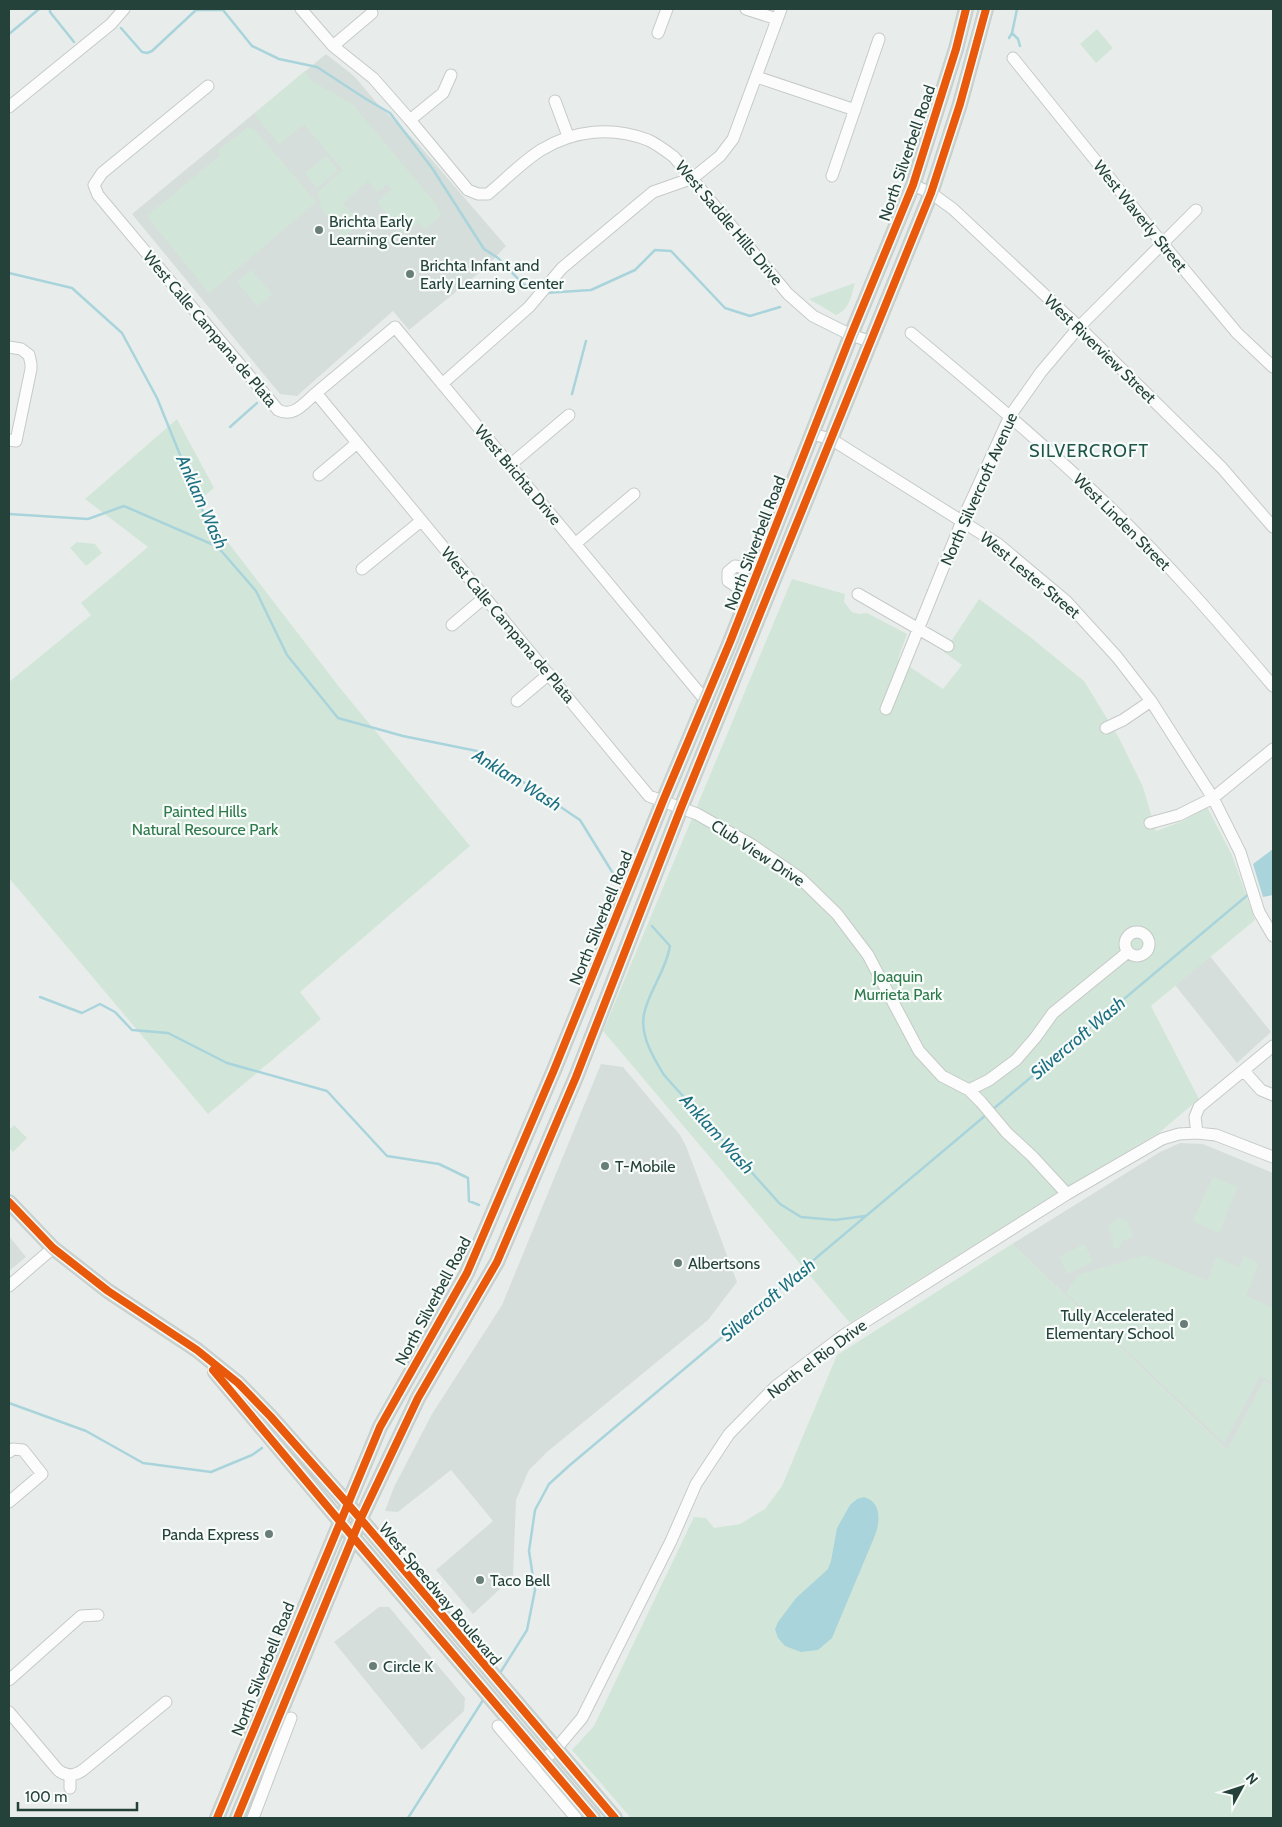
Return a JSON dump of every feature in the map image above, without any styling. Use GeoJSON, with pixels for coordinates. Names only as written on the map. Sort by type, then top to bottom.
{"type":"FeatureCollection","features":[{"type":"Feature","properties":{"kind":"main road","name":"North Silverbell Road"},"geometry":{"type":"LineString","coordinates":[[217,1818],[339,1521],[380,1427],[467,1273],[554,1070],[747,600],[851,335],[913,185],[956,49],[966,9]]}},
{"type":"Feature","properties":{"kind":"main road","name":"North Silverbell Road"},"geometry":{"type":"LineString","coordinates":[[237,1818],[360,1520],[418,1398],[497,1262],[576,1077],[681,808],[832,440],[869,341],[931,193],[960,104],[986,9]]}},
{"type":"Feature","properties":{"kind":"main road"},"geometry":{"type":"LineString","coordinates":[[706,701],[722,709]]}},
{"type":"Feature","properties":{"kind":"main road","name":"West Speedway Boulevard"},"geometry":{"type":"LineString","coordinates":[[9,1202],[53,1248],[108,1291],[197,1350],[238,1383],[271,1417],[347,1504],[615,1818]]}},
{"type":"Feature","properties":{"kind":"main road","name":"West Speedway Boulevard"},"geometry":{"type":"LineString","coordinates":[[197,1350],[496,1706],[538,1764],[593,1818]]}},
{"type":"Feature","properties":{"kind":"main road"},"geometry":{"type":"LineString","coordinates":[[440,1639],[452,1628]]}},
{"type":"Feature","properties":{"kind":"street"},"geometry":{"type":"LineString","coordinates":[[9,106],[111,24],[124,9]]}},
{"type":"Feature","properties":{"kind":"street"},"geometry":{"type":"LineString","coordinates":[[301,9],[333,46],[373,78],[410,120],[443,93],[451,75]]}},
{"type":"Feature","properties":{"kind":"street"},"geometry":{"type":"LineString","coordinates":[[658,33],[667,9]]}},
{"type":"Feature","properties":{"kind":"street"},"geometry":{"type":"LineString","coordinates":[[442,384],[562,268],[653,192],[693,178],[720,156],[733,139],[779,14],[746,9]]}},
{"type":"Feature","properties":{"kind":"street"},"geometry":{"type":"LineString","coordinates":[[333,46],[372,13]]}},
{"type":"Feature","properties":{"kind":"street"},"geometry":{"type":"LineString","coordinates":[[832,176],[879,39]]}},
{"type":"Feature","properties":{"kind":"street","name":"West Waverly Street"},"geometry":{"type":"LineString","coordinates":[[1014,58],[1162,243],[1237,333],[1273,367]]}},
{"type":"Feature","properties":{"kind":"street"},"geometry":{"type":"LineString","coordinates":[[757,77],[855,110]]}},
{"type":"Feature","properties":{"kind":"street","name":"West Calle Campana de Plata"},"geometry":{"type":"LineString","coordinates":[[208,86],[102,174],[94,183],[101,200],[278,410],[292,413],[316,393],[356,444],[650,796],[663,801]]}},
{"type":"Feature","properties":{"kind":"street"},"geometry":{"type":"LineString","coordinates":[[555,101],[568,136]]}},
{"type":"Feature","properties":{"kind":"street","name":"West Saddle Hills Drive"},"geometry":{"type":"LineString","coordinates":[[410,120],[468,190],[478,194],[488,194],[540,150],[568,136],[596,131],[624,133],[650,140],[674,156],[788,294],[813,316],[851,335],[869,341]]}},
{"type":"Feature","properties":{"kind":"street","name":"West Riverview Street"},"geometry":{"type":"LineString","coordinates":[[913,185],[931,193],[953,209],[1079,327],[1222,468],[1273,527]]}},
{"type":"Feature","properties":{"kind":"street","name":"North Silvercroft Avenue"},"geometry":{"type":"LineString","coordinates":[[886,709],[962,521],[1010,416],[1041,372],[1079,327],[1196,210]]}},
{"type":"Feature","properties":{"kind":"street","name":"West Brichta Drive"},"geometry":{"type":"LineString","coordinates":[[316,393],[395,328],[706,701]]}},
{"type":"Feature","properties":{"kind":"street","name":"West Linden Street"},"geometry":{"type":"LineString","coordinates":[[911,333],[1010,416],[1114,512],[1203,603],[1273,686]]}},
{"type":"Feature","properties":{"kind":"street"},"geometry":{"type":"LineString","coordinates":[[9,347],[32,353],[31,369],[12,441]]}},
{"type":"Feature","properties":{"kind":"street"},"geometry":{"type":"LineString","coordinates":[[510,465],[569,416]]}},
{"type":"Feature","properties":{"kind":"street","name":"West Lester Street"},"geometry":{"type":"LineString","coordinates":[[812,434],[832,440],[998,544],[1066,601],[1117,657],[1151,701],[1213,798],[1240,852],[1260,912],[1273,936]]}},
{"type":"Feature","properties":{"kind":"street"},"geometry":{"type":"LineString","coordinates":[[319,475],[356,444]]}},
{"type":"Feature","properties":{"kind":"street"},"geometry":{"type":"LineString","coordinates":[[575,544],[634,494]]}},
{"type":"Feature","properties":{"kind":"street"},"geometry":{"type":"LineString","coordinates":[[362,569],[421,520]]}},
{"type":"Feature","properties":{"kind":"street","name":"North Silverbell Road"},"geometry":{"type":"LineString","coordinates":[[747,600],[743,592],[728,581],[728,572],[735,566],[746,568],[761,565]]}},
{"type":"Feature","properties":{"kind":"street"},"geometry":{"type":"LineString","coordinates":[[858,594],[948,646]]}},
{"type":"Feature","properties":{"kind":"street"},"geometry":{"type":"LineString","coordinates":[[452,625],[485,597]]}},
{"type":"Feature","properties":{"kind":"street"},"geometry":{"type":"LineString","coordinates":[[517,701],[549,674]]}},
{"type":"Feature","properties":{"kind":"street"},"geometry":{"type":"LineString","coordinates":[[1106,728],[1123,720],[1151,701]]}},
{"type":"Feature","properties":{"kind":"street"},"geometry":{"type":"LineString","coordinates":[[1150,824],[1179,815],[1213,798],[1273,749]]}},
{"type":"Feature","properties":{"kind":"street","name":"Club View Drive"},"geometry":{"type":"LineString","coordinates":[[663,801],[696,813],[752,845],[800,878],[838,914],[868,955],[918,1051],[942,1076],[969,1090],[1067,1194]]}},
{"type":"Feature","properties":{"kind":"street"},"geometry":{"type":"LineString","coordinates":[[969,1090],[989,1080],[1016,1060],[1053,1013],[1128,952]]}},
{"type":"Feature","properties":{"kind":"street"},"geometry":{"type":"LineString","coordinates":[[1197,1133],[1195,1116],[1199,1107],[1273,1046]]}},
{"type":"Feature","properties":{"kind":"street"},"geometry":{"type":"LineString","coordinates":[[1244,1070],[1261,1090],[1273,1095]]}},
{"type":"Feature","properties":{"kind":"street","name":"North el Rio Drive"},"geometry":{"type":"LineString","coordinates":[[538,1764],[555,1750],[582,1718],[670,1541],[696,1484],[729,1434],[775,1387],[844,1335],[1067,1194],[1162,1140],[1179,1134],[1216,1135],[1273,1157]]}},
{"type":"Feature","properties":{"kind":"street"},"geometry":{"type":"LineString","coordinates":[[9,1286],[53,1248]]}},
{"type":"Feature","properties":{"kind":"street"},"geometry":{"type":"LineString","coordinates":[[9,1452],[13,1449],[23,1450],[42,1474],[9,1502]]}},
{"type":"Feature","properties":{"kind":"street"},"geometry":{"type":"LineString","coordinates":[[9,1680],[81,1616],[98,1615]]}},
{"type":"Feature","properties":{"kind":"street"},"geometry":{"type":"LineString","coordinates":[[9,1712],[58,1770],[64,1774],[75,1775],[166,1702]]}},
{"type":"Feature","properties":{"kind":"street"},"geometry":{"type":"LineString","coordinates":[[253,1818],[291,1718]]}},
{"type":"Feature","properties":{"kind":"street","name":"West Speedway Boulevard"},"geometry":{"type":"LineString","coordinates":[[498,1726],[538,1764],[576,1818]]}},
{"type":"Feature","properties":{"kind":"street"},"geometry":{"type":"LineString","coordinates":[[70,1775],[70,1788]]}},
{"type":"Feature","properties":{"kind":"shaded area","name":"Brichta Early Learning Center"},"geometry":{"type":"Polygon","coordinates":[[[326,54],[354,76],[377,103],[419,145],[506,246],[484,269],[409,330],[393,311],[297,396],[280,394],[132,214],[326,54]]]}},
{"type":"Feature","properties":{"kind":"shaded area"},"geometry":{"type":"Polygon","coordinates":[[[1210,956],[1271,1032],[1237,1063],[1175,985],[1210,956]]]}},
{"type":"Feature","properties":{"kind":"shaded area"},"geometry":{"type":"Polygon","coordinates":[[[601,1064],[623,1067],[680,1135],[686,1146],[737,1282],[708,1320],[547,1452],[529,1470],[516,1500],[513,1577],[473,1614],[436,1570],[493,1521],[451,1470],[398,1512],[385,1511],[394,1487],[432,1414],[502,1305],[601,1064]]]}},
{"type":"Feature","properties":{"kind":"shaded area","name":"Tully Accelerated Elementary School"},"geometry":{"type":"Polygon","coordinates":[[[1180,1143],[1203,1144],[1273,1173],[1273,1387],[1264,1381],[1228,1451],[1012,1244],[1160,1152],[1180,1143]]]}},
{"type":"Feature","properties":{"kind":"shaded area"},"geometry":{"type":"Polygon","coordinates":[[[9,1236],[26,1257],[9,1271],[9,1236]]]}},
{"type":"Feature","properties":{"kind":"shaded area"},"geometry":{"type":"Polygon","coordinates":[[[379,1607],[389,1607],[465,1698],[464,1711],[422,1750],[334,1642],[379,1607]]]}},
{"type":"Feature","properties":{"kind":"green space"},"geometry":{"type":"Polygon","coordinates":[[[1097,29],[1113,48],[1096,63],[1080,44],[1097,29]]]}},
{"type":"Feature","properties":{"kind":"green space"},"geometry":{"type":"Polygon","coordinates":[[[305,71],[313,82],[352,104],[435,203],[441,216],[425,229],[418,222],[404,234],[377,202],[392,189],[387,184],[378,192],[368,181],[343,203],[360,223],[344,237],[321,207],[318,192],[343,170],[304,124],[279,144],[254,114],[305,71]]]}},
{"type":"Feature","properties":{"kind":"green space"},"geometry":{"type":"Polygon","coordinates":[[[247,128],[253,128],[316,202],[209,293],[147,216],[221,155],[218,151],[247,128]]]}},
{"type":"Feature","properties":{"kind":"green space"},"geometry":{"type":"Polygon","coordinates":[[[326,156],[338,170],[317,188],[305,173],[326,156]]]}},
{"type":"Feature","properties":{"kind":"green space"},"geometry":{"type":"Polygon","coordinates":[[[251,270],[272,294],[258,306],[237,282],[251,270]]]}},
{"type":"Feature","properties":{"kind":"green space"},"geometry":{"type":"Polygon","coordinates":[[[855,283],[847,306],[836,315],[809,299],[855,283]]]}},
{"type":"Feature","properties":{"kind":"green space","name":"Painted Hills Natural Resource Park"},"geometry":{"type":"Polygon","coordinates":[[[177,419],[214,488],[197,502],[340,688],[470,846],[300,992],[321,1019],[208,1114],[9,878],[9,682],[91,615],[81,603],[148,547],[85,499],[177,419]]]}},
{"type":"Feature","properties":{"kind":"green space"},"geometry":{"type":"Polygon","coordinates":[[[77,542],[95,544],[102,553],[86,566],[70,548],[77,542]]]}},
{"type":"Feature","properties":{"kind":"green space","name":"Joaquin Murrieta Park"},"geometry":{"type":"Polygon","coordinates":[[[792,579],[845,594],[844,602],[852,612],[859,614],[867,613],[907,634],[898,659],[943,689],[962,665],[944,652],[979,599],[1029,636],[1084,681],[1119,738],[1143,787],[1156,831],[1183,821],[1207,807],[1232,855],[1255,920],[1151,1006],[1199,1099],[1160,1132],[1065,1188],[850,1323],[603,1031],[792,579]]]}},
{"type":"Feature","properties":{"kind":"green space"},"geometry":{"type":"Polygon","coordinates":[[[14,1125],[27,1138],[13,1152],[9,1148],[9,1130],[14,1125]]]}},
{"type":"Feature","properties":{"kind":"green space"},"geometry":{"type":"Polygon","coordinates":[[[1213,1177],[1237,1187],[1219,1233],[1193,1221],[1213,1177]]]}},
{"type":"Feature","properties":{"kind":"green space"},"geometry":{"type":"Polygon","coordinates":[[[1120,1218],[1126,1220],[1133,1236],[1123,1240],[1119,1248],[1116,1248],[1113,1247],[1113,1238],[1108,1226],[1120,1218]]]}},
{"type":"Feature","properties":{"kind":"green space"},"geometry":{"type":"Polygon","coordinates":[[[1012,1244],[1227,1450],[1264,1381],[1273,1387],[1273,1818],[631,1818],[572,1750],[594,1726],[694,1517],[706,1518],[714,1528],[740,1524],[765,1509],[782,1486],[837,1355],[1012,1244]]]}},
{"type":"Feature","properties":{"kind":"green space"},"geometry":{"type":"Polygon","coordinates":[[[1084,1244],[1093,1261],[1068,1274],[1059,1257],[1084,1244]]]}},
{"type":"Feature","properties":{"kind":"green space"},"geometry":{"type":"Polygon","coordinates":[[[1145,1255],[1208,1281],[1216,1257],[1240,1268],[1244,1256],[1258,1264],[1246,1296],[1273,1308],[1273,1383],[1260,1376],[1224,1443],[1066,1293],[1078,1275],[1145,1255]]]}},
{"type":"Feature","properties":{"kind":"water"},"geometry":{"type":"Polygon","coordinates":[[[1273,849],[1273,895],[1263,897],[1253,864],[1273,849]]]}},
{"type":"Feature","properties":{"kind":"water"},"geometry":{"type":"Polygon","coordinates":[[[864,1497],[874,1503],[878,1512],[876,1533],[832,1638],[818,1650],[801,1652],[785,1646],[778,1638],[775,1629],[778,1622],[796,1598],[828,1569],[837,1528],[850,1505],[857,1499],[864,1497]]]}},
{"type":"Feature","properties":{"kind":"waterway"},"geometry":{"type":"LineString","coordinates":[[9,34],[39,9]]}},
{"type":"Feature","properties":{"kind":"waterway"},"geometry":{"type":"LineString","coordinates":[[50,9],[50,12],[74,42]]}},
{"type":"Feature","properties":{"kind":"waterway"},"geometry":{"type":"LineString","coordinates":[[1009,38],[1012,33],[1017,9]]}},
{"type":"Feature","properties":{"kind":"waterway"},"geometry":{"type":"LineString","coordinates":[[121,28],[142,52],[147,53],[152,51],[196,10],[223,10],[252,46],[279,59],[317,67],[390,113],[432,168],[484,249],[498,258],[523,284],[538,291]]}},
{"type":"Feature","properties":{"kind":"waterway"},"geometry":{"type":"LineString","coordinates":[[1012,33],[1018,39],[1020,46]]}},
{"type":"Feature","properties":{"kind":"waterway"},"geometry":{"type":"LineString","coordinates":[[545,293],[591,290],[635,270],[655,250],[671,251],[725,308],[750,316],[780,307]]}},
{"type":"Feature","properties":{"kind":"waterway","name":"Anklam Wash"},"geometry":{"type":"LineString","coordinates":[[9,273],[72,288],[122,333],[157,398],[217,546],[256,591],[287,655],[338,718],[403,736],[477,751],[580,820],[614,875]]}},
{"type":"Feature","properties":{"kind":"waterway"},"geometry":{"type":"LineString","coordinates":[[572,394],[586,341]]}},
{"type":"Feature","properties":{"kind":"waterway"},"geometry":{"type":"LineString","coordinates":[[230,427],[257,403]]}},
{"type":"Feature","properties":{"kind":"waterway"},"geometry":{"type":"LineString","coordinates":[[9,514],[88,519],[124,506],[216,546]]}},
{"type":"Feature","properties":{"kind":"waterway","name":"Silvercroft Wash"},"geometry":{"type":"LineString","coordinates":[[992,1110],[1250,893]]}},
{"type":"Feature","properties":{"kind":"waterway","name":"Anklam Wash"},"geometry":{"type":"LineString","coordinates":[[652,926],[670,946],[665,963],[645,1010],[643,1027],[648,1044],[664,1075],[780,1204],[801,1217],[835,1220],[865,1216]]}},
{"type":"Feature","properties":{"kind":"waterway"},"geometry":{"type":"LineString","coordinates":[[40,997],[82,1013],[100,1004],[115,1012],[132,1030],[168,1033],[227,1063],[327,1091],[387,1156],[439,1164],[468,1178],[469,1201],[479,1205]]}},
{"type":"Feature","properties":{"kind":"waterway","name":"Silvercroft Wash"},"geometry":{"type":"LineString","coordinates":[[500,1673],[527,1630],[535,1590],[529,1551],[535,1510],[549,1484],[986,1115]]}},
{"type":"Feature","properties":{"kind":"waterway"},"geometry":{"type":"LineString","coordinates":[[9,1403],[86,1431],[143,1463],[211,1472],[252,1455],[262,1448]]}},
{"type":"Feature","properties":{"kind":"waterway","name":"Silvercroft Wash"},"geometry":{"type":"LineString","coordinates":[[408,1818],[485,1697]]}},
{"type":"Feature","properties":{"kind":"cycle path"},"geometry":{"type":"LineString","coordinates":[[217,1818],[380,1427],[467,1273],[554,1070],[730,642],[851,335],[913,185],[956,49],[966,9]]}},
{"type":"Feature","properties":{"kind":"cycle path"},"geometry":{"type":"LineString","coordinates":[[237,1818],[360,1520],[418,1398],[497,1262],[576,1077],[681,808],[931,193],[960,104],[986,9]]}},
{"type":"Feature","properties":{"kind":"cycle path"},"geometry":{"type":"LineString","coordinates":[[9,1202],[53,1248],[108,1291],[197,1350],[238,1383],[271,1417],[347,1503],[615,1818]]}},
{"type":"Feature","properties":{"kind":"cycle path"},"geometry":{"type":"LineString","coordinates":[[213,1370],[593,1818]]}},
{"type":"Feature","properties":{"kind":"place","name":"Brichta Early Learning Center"},"geometry":{"type":"Point","coordinates":[319,230]}},
{"type":"Feature","properties":{"kind":"place","name":"Brichta Infant and Early Learning Center"},"geometry":{"type":"Point","coordinates":[410,274]}},
{"type":"Feature","properties":{"kind":"place","name":"T-Mobile"},"geometry":{"type":"Point","coordinates":[605,1166]}},
{"type":"Feature","properties":{"kind":"place","name":"Albertsons"},"geometry":{"type":"Point","coordinates":[678,1263]}},
{"type":"Feature","properties":{"kind":"place","name":"Tully Accelerated Elementary School"},"geometry":{"type":"Point","coordinates":[1184,1324]}},
{"type":"Feature","properties":{"kind":"place","name":"Panda Express"},"geometry":{"type":"Point","coordinates":[269,1534]}},
{"type":"Feature","properties":{"kind":"place","name":"Taco Bell"},"geometry":{"type":"Point","coordinates":[480,1580]}},
{"type":"Feature","properties":{"kind":"place","name":"Circle K"},"geometry":{"type":"Point","coordinates":[373,1666]}},
{"type":"Feature","properties":{"kind":"district","name":"SILVERCROFT"},"geometry":{"type":"Point","coordinates":[1089,451]}}]}
